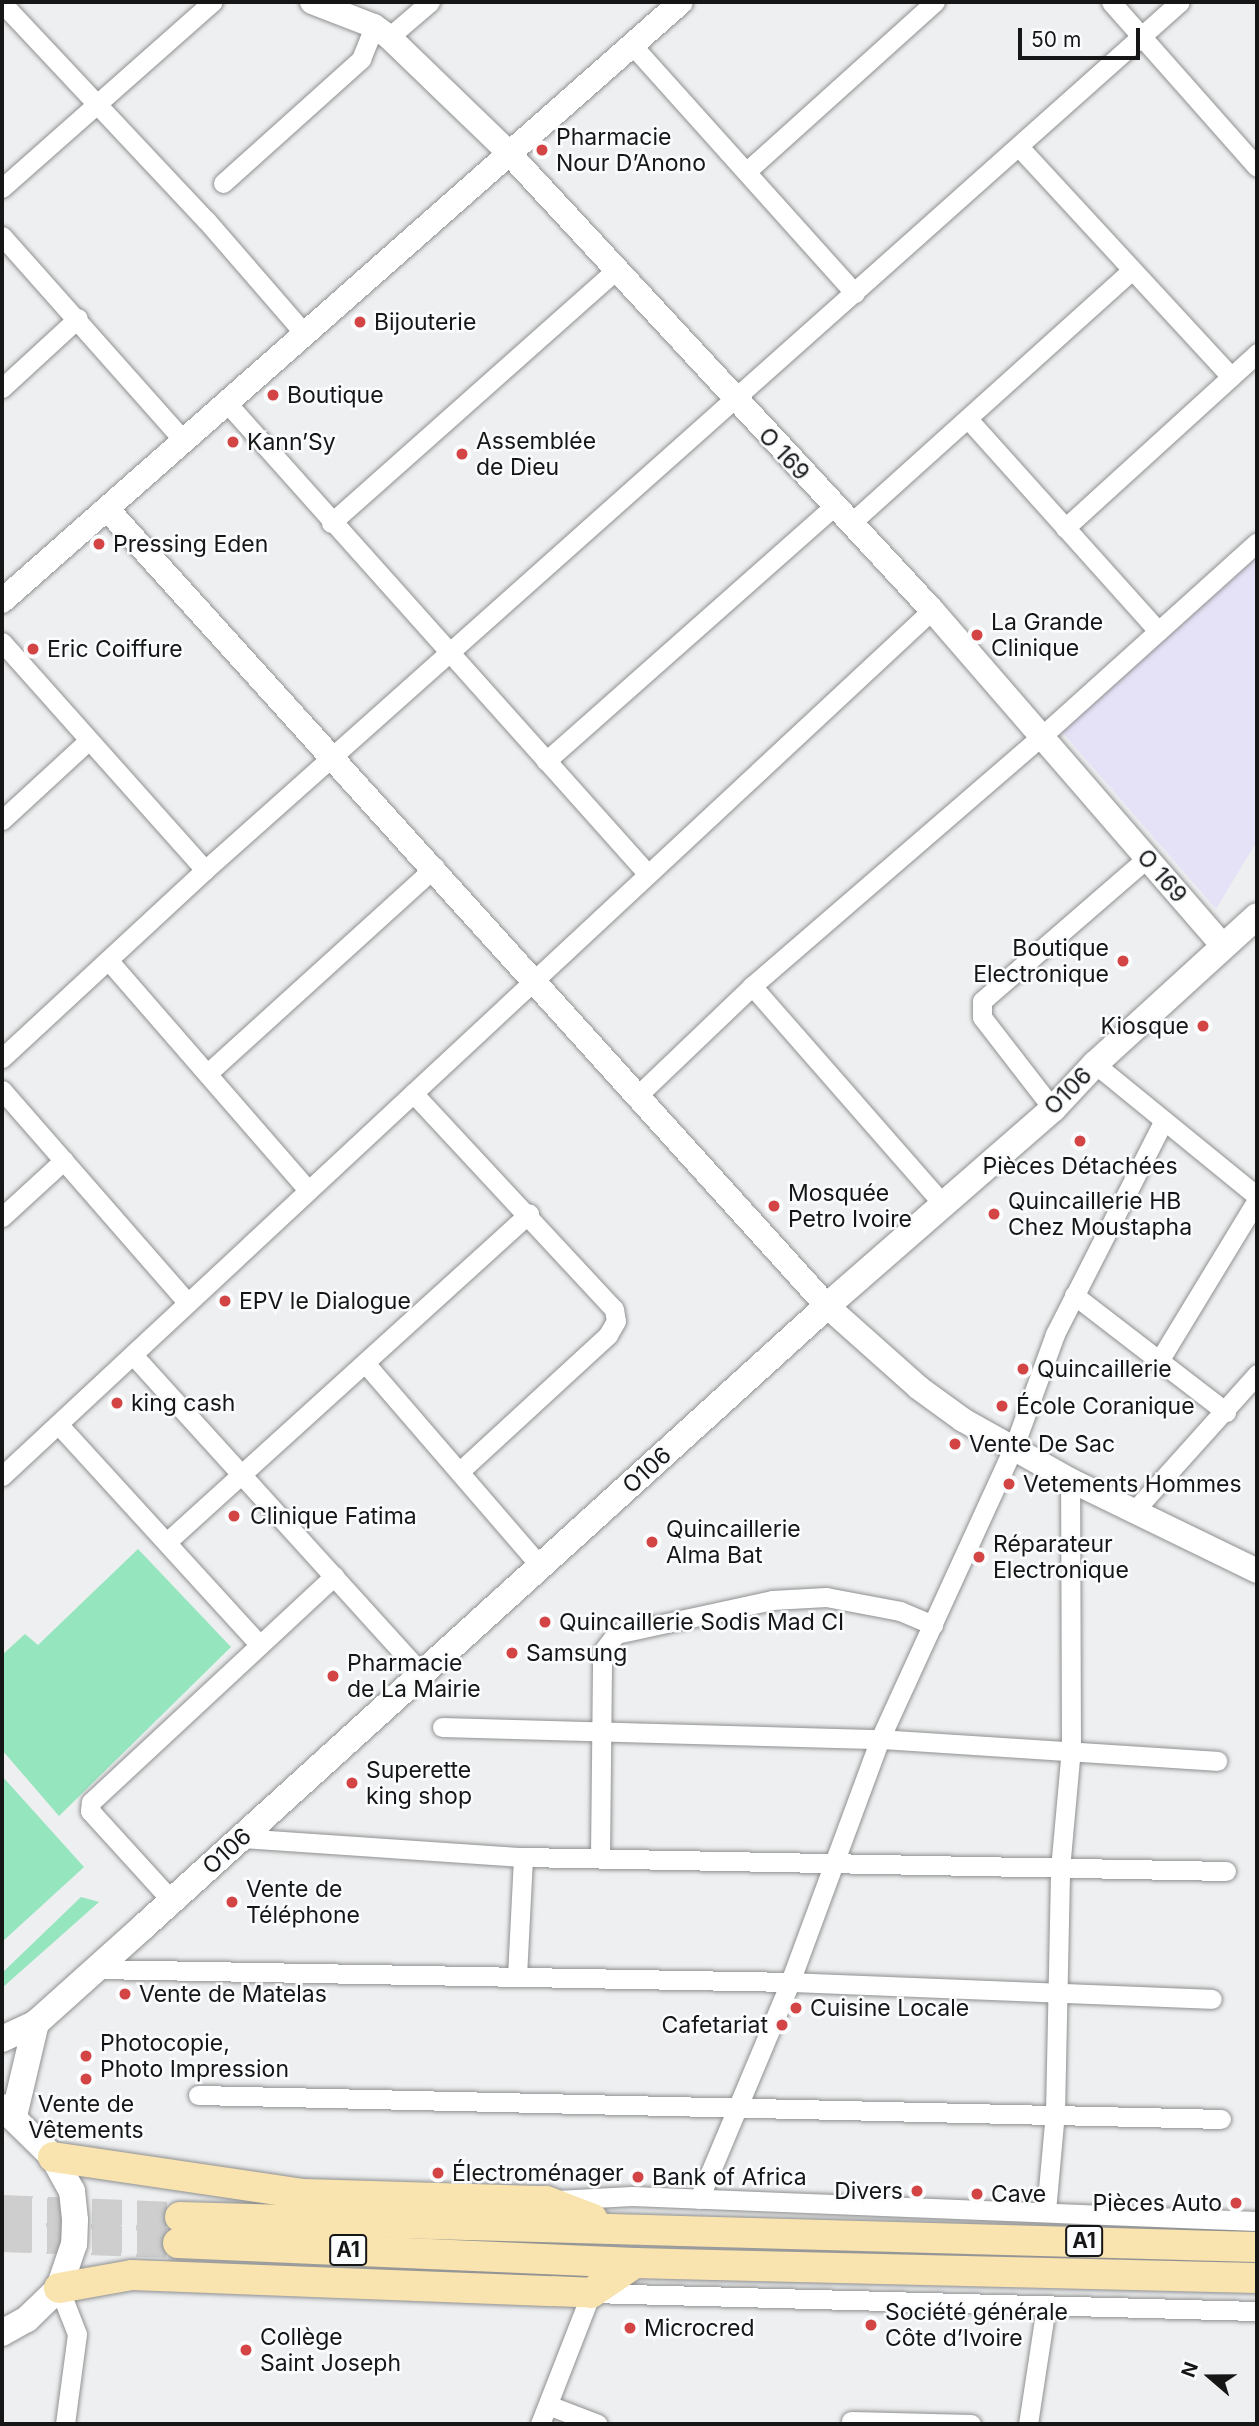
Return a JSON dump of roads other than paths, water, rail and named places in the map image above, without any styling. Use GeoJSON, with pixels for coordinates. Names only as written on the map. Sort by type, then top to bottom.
{"type":"FeatureCollection","features":[{"type":"Feature","properties":{"kind":"main road","name":"O106"},"geometry":{"type":"LineString","coordinates":[[2,2039],[36,2024],[827,1306],[1053,1109],[1096,1064],[1257,916]]}},
{"type":"Feature","properties":{"kind":"main road"},"geometry":{"type":"LineString","coordinates":[[2,2333],[38,2311],[59,2288],[74,2244],[72,2191],[53,2157],[8,2111],[36,2024]]}},
{"type":"Feature","properties":{"kind":"main road"},"geometry":{"type":"LineString","coordinates":[[53,2157],[305,2194],[545,2201],[610,2227]]}},
{"type":"Feature","properties":{"kind":"main road","name":"A1"},"geometry":{"type":"LineString","coordinates":[[1257,2247],[610,2227],[179,2230],[635,2263],[1257,2278]]}},
{"type":"Feature","properties":{"kind":"main road"},"geometry":{"type":"LineString","coordinates":[[59,2288],[132,2275],[591,2293],[635,2263]]}},
{"type":"Feature","properties":{"kind":"street"},"geometry":{"type":"LineString","coordinates":[[2,2],[98,103],[303,332]]}},
{"type":"Feature","properties":{"kind":"street"},"geometry":{"type":"LineString","coordinates":[[2,188],[212,2]]}},
{"type":"Feature","properties":{"kind":"street","name":"O 169"},"geometry":{"type":"LineString","coordinates":[[312,2],[381,32],[511,155],[733,399],[932,610],[1223,946]]}},
{"type":"Feature","properties":{"kind":"street"},"geometry":{"type":"LineString","coordinates":[[223,183],[361,59],[381,32],[430,2]]}},
{"type":"Feature","properties":{"kind":"street"},"geometry":{"type":"LineString","coordinates":[[2,601],[108,510],[303,332],[511,155],[681,2]]}},
{"type":"Feature","properties":{"kind":"street"},"geometry":{"type":"LineString","coordinates":[[747,171],[935,2]]}},
{"type":"Feature","properties":{"kind":"street"},"geometry":{"type":"LineString","coordinates":[[1111,2],[1257,167]]}},
{"type":"Feature","properties":{"kind":"street"},"geometry":{"type":"LineString","coordinates":[[2,1058],[205,870],[733,399],[1020,148],[1180,2]]}},
{"type":"Feature","properties":{"kind":"street"},"geometry":{"type":"LineString","coordinates":[[633,46],[747,171],[798,234],[855,293]]}},
{"type":"Feature","properties":{"kind":"street"},"geometry":{"type":"LineString","coordinates":[[1020,148],[1231,377]]}},
{"type":"Feature","properties":{"kind":"street"},"geometry":{"type":"LineString","coordinates":[[2,236],[78,318],[184,441]]}},
{"type":"Feature","properties":{"kind":"street"},"geometry":{"type":"LineString","coordinates":[[331,523],[617,269]]}},
{"type":"Feature","properties":{"kind":"street"},"geometry":{"type":"LineString","coordinates":[[851,523],[1131,271]]}},
{"type":"Feature","properties":{"kind":"street"},"geometry":{"type":"LineString","coordinates":[[2,388],[78,318]]}},
{"type":"Feature","properties":{"kind":"street"},"geometry":{"type":"LineString","coordinates":[[1065,528],[1257,353]]}},
{"type":"Feature","properties":{"kind":"street"},"geometry":{"type":"LineString","coordinates":[[227,403],[448,654],[648,873]]}},
{"type":"Feature","properties":{"kind":"street"},"geometry":{"type":"LineString","coordinates":[[968,419],[1158,631]]}},
{"type":"Feature","properties":{"kind":"street"},"geometry":{"type":"LineString","coordinates":[[546,761],[834,506]]}},
{"type":"Feature","properties":{"kind":"street"},"geometry":{"type":"LineString","coordinates":[[108,510],[435,867],[532,981],[827,1306],[938,1404],[1070,1480],[1257,1571]]}},
{"type":"Feature","properties":{"kind":"street"},"geometry":{"type":"LineString","coordinates":[[637,1096],[752,986],[1043,735],[1257,542]]}},
{"type":"Feature","properties":{"kind":"street"},"geometry":{"type":"LineString","coordinates":[[2,1476],[307,1189],[932,610]]}},
{"type":"Feature","properties":{"kind":"street"},"geometry":{"type":"LineString","coordinates":[[2,642],[205,870]]}},
{"type":"Feature","properties":{"kind":"street"},"geometry":{"type":"LineString","coordinates":[[2,820],[89,740]]}},
{"type":"Feature","properties":{"kind":"street"},"geometry":{"type":"LineString","coordinates":[[1053,1109],[982,1017],[982,1001],[1147,858]]}},
{"type":"Feature","properties":{"kind":"street"},"geometry":{"type":"LineString","coordinates":[[209,1072],[435,867]]}},
{"type":"Feature","properties":{"kind":"street"},"geometry":{"type":"LineString","coordinates":[[109,961],[209,1072],[307,1189]]}},
{"type":"Feature","properties":{"kind":"street"},"geometry":{"type":"LineString","coordinates":[[752,986],[942,1203]]}},
{"type":"Feature","properties":{"kind":"street"},"geometry":{"type":"LineString","coordinates":[[1096,1064],[1257,1198],[1159,1361]]}},
{"type":"Feature","properties":{"kind":"street"},"geometry":{"type":"LineString","coordinates":[[2,1090],[187,1302]]}},
{"type":"Feature","properties":{"kind":"street"},"geometry":{"type":"LineString","coordinates":[[413,1093],[529,1213],[614,1309],[616,1321],[608,1335],[459,1472]]}},
{"type":"Feature","properties":{"kind":"street"},"geometry":{"type":"LineString","coordinates":[[699,2199],[734,2107],[790,1982],[880,1739],[1013,1449],[1039,1371],[1074,1295],[1163,1122]]}},
{"type":"Feature","properties":{"kind":"street"},"geometry":{"type":"LineString","coordinates":[[2,1217],[64,1160]]}},
{"type":"Feature","properties":{"kind":"street"},"geometry":{"type":"LineString","coordinates":[[169,1540],[529,1213]]}},
{"type":"Feature","properties":{"kind":"street"},"geometry":{"type":"LineString","coordinates":[[1074,1295],[1226,1412]]}},
{"type":"Feature","properties":{"kind":"street"},"geometry":{"type":"LineString","coordinates":[[133,1355],[243,1472],[422,1674]]}},
{"type":"Feature","properties":{"kind":"street"},"geometry":{"type":"LineString","coordinates":[[365,1363],[540,1566]]}},
{"type":"Feature","properties":{"kind":"street"},"geometry":{"type":"LineString","coordinates":[[1135,1510],[1226,1412],[1257,1374]]}},
{"type":"Feature","properties":{"kind":"street"},"geometry":{"type":"LineString","coordinates":[[58,1424],[169,1540],[258,1643]]}},
{"type":"Feature","properties":{"kind":"street"},"geometry":{"type":"LineString","coordinates":[[1046,2211],[1055,2113],[1060,1869],[1071,1749],[1070,1480]]}},
{"type":"Feature","properties":{"kind":"street"},"geometry":{"type":"LineString","coordinates":[[172,1901],[89,1806],[258,1643],[334,1576]]}},
{"type":"Feature","properties":{"kind":"street"},"geometry":{"type":"LineString","coordinates":[[600,1857],[602,1652],[616,1634],[772,1600],[826,1597],[900,1611],[933,1625]]}},
{"type":"Feature","properties":{"kind":"street"},"geometry":{"type":"LineString","coordinates":[[442,1727],[880,1739],[1071,1749],[1217,1761]]}},
{"type":"Feature","properties":{"kind":"street"},"geometry":{"type":"LineString","coordinates":[[241,1838],[523,1857],[600,1857],[834,1866],[1226,1871]]}},
{"type":"Feature","properties":{"kind":"street"},"geometry":{"type":"LineString","coordinates":[[517,1976],[523,1857]]}},
{"type":"Feature","properties":{"kind":"street"},"geometry":{"type":"LineString","coordinates":[[96,1969],[790,1982],[1212,1999]]}},
{"type":"Feature","properties":{"kind":"street"},"geometry":{"type":"LineString","coordinates":[[198,2095],[1055,2113],[1221,2119]]}},
{"type":"Feature","properties":{"kind":"street"},"geometry":{"type":"LineString","coordinates":[[545,2201],[632,2196],[1257,2221]]}},
{"type":"Feature","properties":{"kind":"street"},"geometry":{"type":"LineString","coordinates":[[59,2288],[78,2334],[65,2424]]}},
{"type":"Feature","properties":{"kind":"street"},"geometry":{"type":"LineString","coordinates":[[540,2424],[591,2293],[1257,2311]]}},
{"type":"Feature","properties":{"kind":"street"},"geometry":{"type":"LineString","coordinates":[[1028,2424],[1046,2306]]}},
{"type":"Feature","properties":{"kind":"street"},"geometry":{"type":"LineString","coordinates":[[548,2405],[598,2424]]}},
{"type":"Feature","properties":{"kind":"street"},"geometry":{"type":"LineString","coordinates":[[851,2421],[971,2424]]}},
{"type":"Feature","properties":{"kind":"tunnel"},"geometry":{"type":"LineString","coordinates":[[2,2210],[180,2217]]}},
{"type":"Feature","properties":{"kind":"tunnel"},"geometry":{"type":"LineString","coordinates":[[2,2237],[178,2243]]}},
{"type":"Feature","properties":{"kind":"place","name":"Pharmacie Nour D’Anono"},"geometry":{"type":"Point","coordinates":[542,150]}},
{"type":"Feature","properties":{"kind":"place","name":"Bijouterie"},"geometry":{"type":"Point","coordinates":[360,322]}},
{"type":"Feature","properties":{"kind":"place","name":"Boutique"},"geometry":{"type":"Point","coordinates":[273,395]}},
{"type":"Feature","properties":{"kind":"place","name":"Kann’Sy"},"geometry":{"type":"Point","coordinates":[233,442]}},
{"type":"Feature","properties":{"kind":"place","name":"Assemblée de Dieu"},"geometry":{"type":"Point","coordinates":[462,454]}},
{"type":"Feature","properties":{"kind":"place","name":"Pressing Eden"},"geometry":{"type":"Point","coordinates":[99,544]}},
{"type":"Feature","properties":{"kind":"place","name":"La Grande Clinique"},"geometry":{"type":"Point","coordinates":[977,635]}},
{"type":"Feature","properties":{"kind":"place","name":"Eric Coiffure"},"geometry":{"type":"Point","coordinates":[33,649]}},
{"type":"Feature","properties":{"kind":"place","name":"Boutique Electronique"},"geometry":{"type":"Point","coordinates":[1123,961]}},
{"type":"Feature","properties":{"kind":"place","name":"Kiosque"},"geometry":{"type":"Point","coordinates":[1203,1026]}},
{"type":"Feature","properties":{"kind":"place","name":"Pièces Détachées"},"geometry":{"type":"Point","coordinates":[1080,1141]}},
{"type":"Feature","properties":{"kind":"place","name":"Mosquée Petro Ivoire"},"geometry":{"type":"Point","coordinates":[774,1206]}},
{"type":"Feature","properties":{"kind":"place","name":"Quincaillerie HB Chez Moustapha"},"geometry":{"type":"Point","coordinates":[994,1214]}},
{"type":"Feature","properties":{"kind":"place","name":"EPV le Dialogue"},"geometry":{"type":"Point","coordinates":[225,1301]}},
{"type":"Feature","properties":{"kind":"place","name":"Quincaillerie"},"geometry":{"type":"Point","coordinates":[1023,1369]}},
{"type":"Feature","properties":{"kind":"place","name":"king cash"},"geometry":{"type":"Point","coordinates":[117,1403]}},
{"type":"Feature","properties":{"kind":"place","name":"École Coranique"},"geometry":{"type":"Point","coordinates":[1002,1406]}},
{"type":"Feature","properties":{"kind":"place","name":"Vente De Sac"},"geometry":{"type":"Point","coordinates":[955,1444]}},
{"type":"Feature","properties":{"kind":"place","name":"Vetements Hommes"},"geometry":{"type":"Point","coordinates":[1009,1484]}},
{"type":"Feature","properties":{"kind":"place","name":"Clinique Fatima"},"geometry":{"type":"Point","coordinates":[234,1516]}},
{"type":"Feature","properties":{"kind":"place","name":"Quincaillerie Alma Bat"},"geometry":{"type":"Point","coordinates":[652,1542]}},
{"type":"Feature","properties":{"kind":"place","name":"Réparateur Electronique"},"geometry":{"type":"Point","coordinates":[979,1557]}},
{"type":"Feature","properties":{"kind":"place","name":"Quincaillerie Sodis Mad CI"},"geometry":{"type":"Point","coordinates":[545,1622]}},
{"type":"Feature","properties":{"kind":"place","name":"Samsung"},"geometry":{"type":"Point","coordinates":[512,1653]}},
{"type":"Feature","properties":{"kind":"place","name":"Pharmacie de La Mairie"},"geometry":{"type":"Point","coordinates":[333,1676]}},
{"type":"Feature","properties":{"kind":"place","name":"Superette king shop"},"geometry":{"type":"Point","coordinates":[352,1783]}},
{"type":"Feature","properties":{"kind":"place","name":"Vente de Téléphone"},"geometry":{"type":"Point","coordinates":[232,1902]}},
{"type":"Feature","properties":{"kind":"place","name":"Vente de Matelas"},"geometry":{"type":"Point","coordinates":[125,1994]}},
{"type":"Feature","properties":{"kind":"place","name":"Cuisine Locale"},"geometry":{"type":"Point","coordinates":[796,2008]}},
{"type":"Feature","properties":{"kind":"place","name":"Cafetariat"},"geometry":{"type":"Point","coordinates":[782,2025]}},
{"type":"Feature","properties":{"kind":"place","name":"Photocopie, Photo Impression"},"geometry":{"type":"Point","coordinates":[86,2056]}},
{"type":"Feature","properties":{"kind":"place","name":"Vente de Vêtements"},"geometry":{"type":"Point","coordinates":[86,2079]}},
{"type":"Feature","properties":{"kind":"place","name":"Électroménager"},"geometry":{"type":"Point","coordinates":[438,2173]}},
{"type":"Feature","properties":{"kind":"place","name":"Bank of Africa"},"geometry":{"type":"Point","coordinates":[638,2177]}},
{"type":"Feature","properties":{"kind":"place","name":"Divers"},"geometry":{"type":"Point","coordinates":[917,2191]}},
{"type":"Feature","properties":{"kind":"place","name":"Cave"},"geometry":{"type":"Point","coordinates":[977,2194]}},
{"type":"Feature","properties":{"kind":"place","name":"Pièces Auto"},"geometry":{"type":"Point","coordinates":[1236,2203]}},
{"type":"Feature","properties":{"kind":"place","name":"Société générale Côte d’Ivoire"},"geometry":{"type":"Point","coordinates":[871,2325]}},
{"type":"Feature","properties":{"kind":"place","name":"Microcred"},"geometry":{"type":"Point","coordinates":[630,2328]}},
{"type":"Feature","properties":{"kind":"place","name":"Collège Saint Joseph"},"geometry":{"type":"Point","coordinates":[246,2350]}}]}
